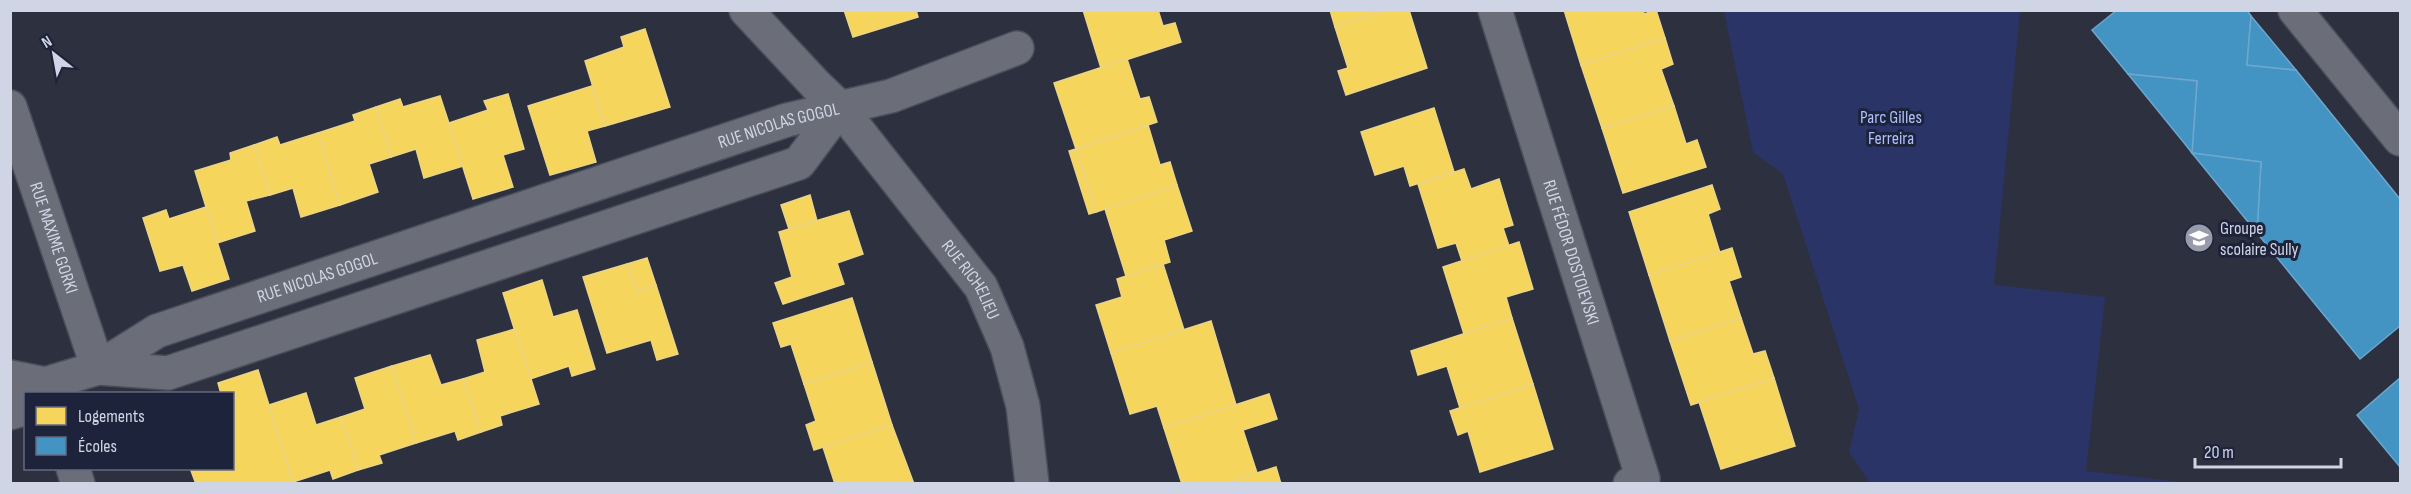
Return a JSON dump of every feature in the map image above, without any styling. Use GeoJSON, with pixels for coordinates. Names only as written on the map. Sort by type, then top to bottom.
{"type":"FeatureCollection","features":[{"type":"Feature","properties":{"kind":"street","name":"RUE RICHELIEU"},"geometry":{"type":"LineString","coordinates":[[746,10],[840,108],[981,287],[1007,346],[1023,406],[1032,483]]}},
{"type":"Feature","properties":{"kind":"street","name":"RUE FÉDOR DOSTOIEVSKI"},"geometry":{"type":"LineString","coordinates":[[1495,10],[1639,482]]}},
{"type":"Feature","properties":{"kind":"street"},"geometry":{"type":"LineString","coordinates":[[2295,10],[2400,139]]}},
{"type":"Feature","properties":{"kind":"street"},"geometry":{"type":"LineString","coordinates":[[840,108],[891,96],[1017,48]]}},
{"type":"Feature","properties":{"kind":"street","name":"RUE MAXIME GORKI"},"geometry":{"type":"LineString","coordinates":[[10,107],[98,368]]}},
{"type":"Feature","properties":{"kind":"street","name":"RUE NICOLAS GOGOL"},"geometry":{"type":"LineString","coordinates":[[40,392],[98,368],[157,330],[787,120],[840,108]]}},
{"type":"Feature","properties":{"kind":"street","name":"RUE NICOLAS GOGOL"},"geometry":{"type":"LineString","coordinates":[[98,368],[168,373],[799,163],[840,108]]}},
{"type":"Feature","properties":{"kind":"street","name":"RUE NICOLAS GOGOL"},"geometry":{"type":"LineString","coordinates":[[10,377],[36,392]]}},
{"type":"Feature","properties":{"kind":"street","name":"RUE NICOLAS GOGOL"},"geometry":{"type":"LineString","coordinates":[[10,413],[24,405]]}},
{"type":"Feature","properties":{"kind":"green space","name":"Parc Gilles Ferreira"},"geometry":{"type":"Polygon","coordinates":[[[1724,11],[2020,11],[1994,285],[2105,297],[2086,471],[2189,483],[1870,483],[1849,452],[1859,409],[1783,174],[1753,152],[1724,11]]]}},
{"type":"Feature","properties":{"kind":"building: Logements"},"geometry":{"type":"Polygon","coordinates":[[[844,10],[916,10],[918,17],[853,37],[844,10]]]}},
{"type":"Feature","properties":{"kind":"building: Logements"},"geometry":{"type":"Polygon","coordinates":[[[1083,10],[1158,10],[1163,26],[1175,23],[1181,42],[1101,68],[1083,10]]]}},
{"type":"Feature","properties":{"kind":"building: Logements"},"geometry":{"type":"Polygon","coordinates":[[[1330,10],[1386,10],[1335,27],[1330,10]]]}},
{"type":"Feature","properties":{"kind":"building: Logements"},"geometry":{"type":"Polygon","coordinates":[[[1386,10],[1409,10],[1427,68],[1346,95],[1338,71],[1348,68],[1335,27],[1386,10]]]}},
{"type":"Feature","properties":{"kind":"building: Logements"},"geometry":{"type":"Polygon","coordinates":[[[1564,10],[1643,10],[1644,14],[1656,10],[1665,38],[1581,65],[1564,10]]]}},
{"type":"Feature","properties":{"kind":"building: Logements"},"geometry":{"type":"Polygon","coordinates":[[[645,29],[670,107],[605,126],[585,61],[624,47],[621,37],[645,29]]]}},
{"type":"Feature","properties":{"kind":"building: Logements"},"geometry":{"type":"Polygon","coordinates":[[[1665,38],[1673,64],[1661,69],[1674,106],[1602,128],[1581,65],[1665,38]]]}},
{"type":"Feature","properties":{"kind":"building: Logements"},"geometry":{"type":"Polygon","coordinates":[[[1127,59],[1140,99],[1149,97],[1157,122],[1076,149],[1054,83],[1127,59]]]}},
{"type":"Feature","properties":{"kind":"building: Logements"},"geometry":{"type":"Polygon","coordinates":[[[592,86],[605,126],[587,131],[596,162],[550,175],[528,106],[592,86]]]}},
{"type":"Feature","properties":{"kind":"building: Logements"},"geometry":{"type":"Polygon","coordinates":[[[508,94],[524,149],[503,155],[513,187],[473,199],[449,123],[488,110],[484,101],[508,94]]]}},
{"type":"Feature","properties":{"kind":"building: Logements"},"geometry":{"type":"Polygon","coordinates":[[[440,96],[463,166],[424,178],[416,149],[391,157],[376,107],[400,99],[403,107],[440,96]]]}},
{"type":"Feature","properties":{"kind":"building: Logements"},"geometry":{"type":"Polygon","coordinates":[[[1674,106],[1686,144],[1697,140],[1706,167],[1623,193],[1602,128],[1674,106]]]}},
{"type":"Feature","properties":{"kind":"building: Logements"},"geometry":{"type":"Polygon","coordinates":[[[376,107],[391,157],[369,164],[378,192],[340,205],[318,133],[355,121],[353,115],[376,107]]]}},
{"type":"Feature","properties":{"kind":"building: Logements"},"geometry":{"type":"Polygon","coordinates":[[[1434,108],[1454,172],[1410,186],[1404,166],[1375,175],[1361,132],[1434,108]]]}},
{"type":"Feature","properties":{"kind":"building: Logements"},"geometry":{"type":"Polygon","coordinates":[[[1148,125],[1160,165],[1170,162],[1177,185],[1096,212],[1076,149],[1148,125]]]}},
{"type":"Feature","properties":{"kind":"building: Logements"},"geometry":{"type":"Polygon","coordinates":[[[318,133],[340,205],[301,217],[293,188],[270,195],[254,145],[277,137],[280,145],[318,133]]]}},
{"type":"Feature","properties":{"kind":"building: Logements"},"geometry":{"type":"Polygon","coordinates":[[[254,145],[270,195],[246,201],[255,231],[217,243],[195,171],[231,160],[230,153],[254,145]]]}},
{"type":"Feature","properties":{"kind":"building: Logements"},"geometry":{"type":"Polygon","coordinates":[[[1076,149],[1096,212],[1089,214],[1069,151],[1076,149]]]}},
{"type":"Feature","properties":{"kind":"building: Logements"},"geometry":{"type":"Polygon","coordinates":[[[1464,169],[1471,189],[1499,179],[1513,225],[1503,228],[1509,246],[1462,261],[1456,243],[1438,248],[1418,184],[1464,169]]]}},
{"type":"Feature","properties":{"kind":"building: Logements"},"geometry":{"type":"Polygon","coordinates":[[[1177,185],[1192,231],[1164,240],[1170,262],[1126,276],[1105,209],[1177,185]]]}},
{"type":"Feature","properties":{"kind":"building: Logements"},"geometry":{"type":"Polygon","coordinates":[[[1712,185],[1720,209],[1708,214],[1720,253],[1649,275],[1629,212],[1712,185]]]}},
{"type":"Feature","properties":{"kind":"building: Logements"},"geometry":{"type":"Polygon","coordinates":[[[810,195],[817,221],[789,229],[781,205],[810,195]]]}},
{"type":"Feature","properties":{"kind":"building: Logements"},"geometry":{"type":"Polygon","coordinates":[[[206,207],[229,279],[192,291],[183,265],[160,271],[143,218],[166,210],[169,219],[206,207]]]}},
{"type":"Feature","properties":{"kind":"building: Logements"},"geometry":{"type":"Polygon","coordinates":[[[849,211],[863,254],[837,263],[844,284],[783,304],[775,283],[792,277],[779,232],[849,211]]]}},
{"type":"Feature","properties":{"kind":"building: Logements"},"geometry":{"type":"Polygon","coordinates":[[[1519,242],[1533,289],[1506,297],[1512,318],[1464,334],[1443,267],[1519,242]]]}},
{"type":"Feature","properties":{"kind":"building: Logements"},"geometry":{"type":"Polygon","coordinates":[[[1732,248],[1741,277],[1729,281],[1741,318],[1670,341],[1649,275],[1732,248]]]}},
{"type":"Feature","properties":{"kind":"building: Logements"},"geometry":{"type":"Polygon","coordinates":[[[647,258],[656,285],[637,292],[627,264],[647,258]]]}},
{"type":"Feature","properties":{"kind":"building: Logements"},"geometry":{"type":"Polygon","coordinates":[[[627,264],[637,292],[656,285],[678,354],[657,360],[651,340],[607,353],[583,277],[627,264]]]}},
{"type":"Feature","properties":{"kind":"building: Logements"},"geometry":{"type":"Polygon","coordinates":[[[1163,264],[1184,330],[1111,353],[1096,305],[1122,297],[1117,279],[1163,264]]]}},
{"type":"Feature","properties":{"kind":"building: Logements"},"geometry":{"type":"Polygon","coordinates":[[[542,280],[553,317],[577,310],[595,369],[572,376],[569,366],[530,379],[503,293],[542,280]]]}},
{"type":"Feature","properties":{"kind":"building: Logements"},"geometry":{"type":"Polygon","coordinates":[[[852,298],[872,362],[804,384],[791,344],[781,347],[773,323],[852,298]]]}},
{"type":"Feature","properties":{"kind":"building: Logements"},"geometry":{"type":"Polygon","coordinates":[[[1512,318],[1533,384],[1460,408],[1447,366],[1418,375],[1411,351],[1512,318]]]}},
{"type":"Feature","properties":{"kind":"building: Logements"},"geometry":{"type":"Polygon","coordinates":[[[1741,318],[1753,354],[1765,351],[1774,378],[1691,405],[1670,341],[1741,318]]]}},
{"type":"Feature","properties":{"kind":"building: Logements"},"geometry":{"type":"Polygon","coordinates":[[[1211,321],[1236,405],[1164,428],[1157,406],[1130,414],[1111,353],[1211,321]]]}},
{"type":"Feature","properties":{"kind":"building: Logements"},"geometry":{"type":"Polygon","coordinates":[[[515,329],[539,404],[500,416],[502,425],[481,432],[463,379],[485,372],[477,340],[515,329]]]}},
{"type":"Feature","properties":{"kind":"building: Logements"},"geometry":{"type":"Polygon","coordinates":[[[430,355],[441,385],[463,379],[481,432],[458,440],[455,431],[416,443],[392,366],[430,355]]]}},
{"type":"Feature","properties":{"kind":"building: Logements"},"geometry":{"type":"Polygon","coordinates":[[[872,362],[892,425],[814,450],[806,425],[816,421],[804,384],[872,362]]]}},
{"type":"Feature","properties":{"kind":"building: Logements"},"geometry":{"type":"Polygon","coordinates":[[[392,366],[416,443],[379,455],[382,463],[358,470],[341,417],[365,409],[355,378],[392,366]]]}},
{"type":"Feature","properties":{"kind":"building: Logements"},"geometry":{"type":"Polygon","coordinates":[[[258,370],[293,482],[288,484],[196,484],[191,470],[234,470],[234,392],[220,392],[218,383],[258,370]]]}},
{"type":"Feature","properties":{"kind":"building: Logements"},"geometry":{"type":"Polygon","coordinates":[[[1774,378],[1795,446],[1721,469],[1699,402],[1774,378]]]}},
{"type":"Feature","properties":{"kind":"building: Logements"},"geometry":{"type":"Polygon","coordinates":[[[1533,384],[1553,449],[1480,472],[1468,431],[1458,435],[1450,411],[1533,384]]]}},
{"type":"Feature","properties":{"kind":"building: Logements"},"geometry":{"type":"Polygon","coordinates":[[[306,393],[316,425],[341,417],[358,470],[333,479],[330,470],[293,482],[269,405],[306,393]]]}},
{"type":"Feature","properties":{"kind":"building: Logements"},"geometry":{"type":"Polygon","coordinates":[[[1269,394],[1277,419],[1243,430],[1257,473],[1223,484],[1182,484],[1164,428],[1269,394]]]}},
{"type":"Feature","properties":{"kind":"building: Logements"},"geometry":{"type":"Polygon","coordinates":[[[892,425],[914,484],[835,484],[823,447],[892,425]]]}},
{"type":"Feature","properties":{"kind":"building: Logements"},"geometry":{"type":"Polygon","coordinates":[[[1276,467],[1281,484],[1223,484],[1257,473],[1276,467]]]}},
{"type":"Feature","properties":{"kind":"building: Écoles"},"geometry":{"type":"Polygon","coordinates":[[[2117,10],[2247,10],[2251,16],[2247,65],[2296,70],[2400,199],[2400,326],[2360,359],[2257,233],[2261,162],[2192,153],[2197,81],[2128,74],[2092,30],[2117,10]]]}},
{"type":"Feature","properties":{"kind":"building: Écoles"},"geometry":{"type":"Polygon","coordinates":[[[2251,16],[2296,70],[2247,65],[2251,16]]]}},
{"type":"Feature","properties":{"kind":"building: Écoles"},"geometry":{"type":"Polygon","coordinates":[[[2128,74],[2197,81],[2192,153],[2185,144],[2128,74]]]}},
{"type":"Feature","properties":{"kind":"building: Écoles"},"geometry":{"type":"Polygon","coordinates":[[[2192,153],[2261,162],[2257,233],[2192,153]]]}},
{"type":"Feature","properties":{"kind":"building: Écoles"},"geometry":{"type":"Polygon","coordinates":[[[2400,378],[2400,467],[2357,415],[2400,378]]]}},
{"type":"Feature","properties":{"kind":"place","name":"Groupe scolaire Sully"},"geometry":{"type":"Point","coordinates":[2199,238]}}]}
